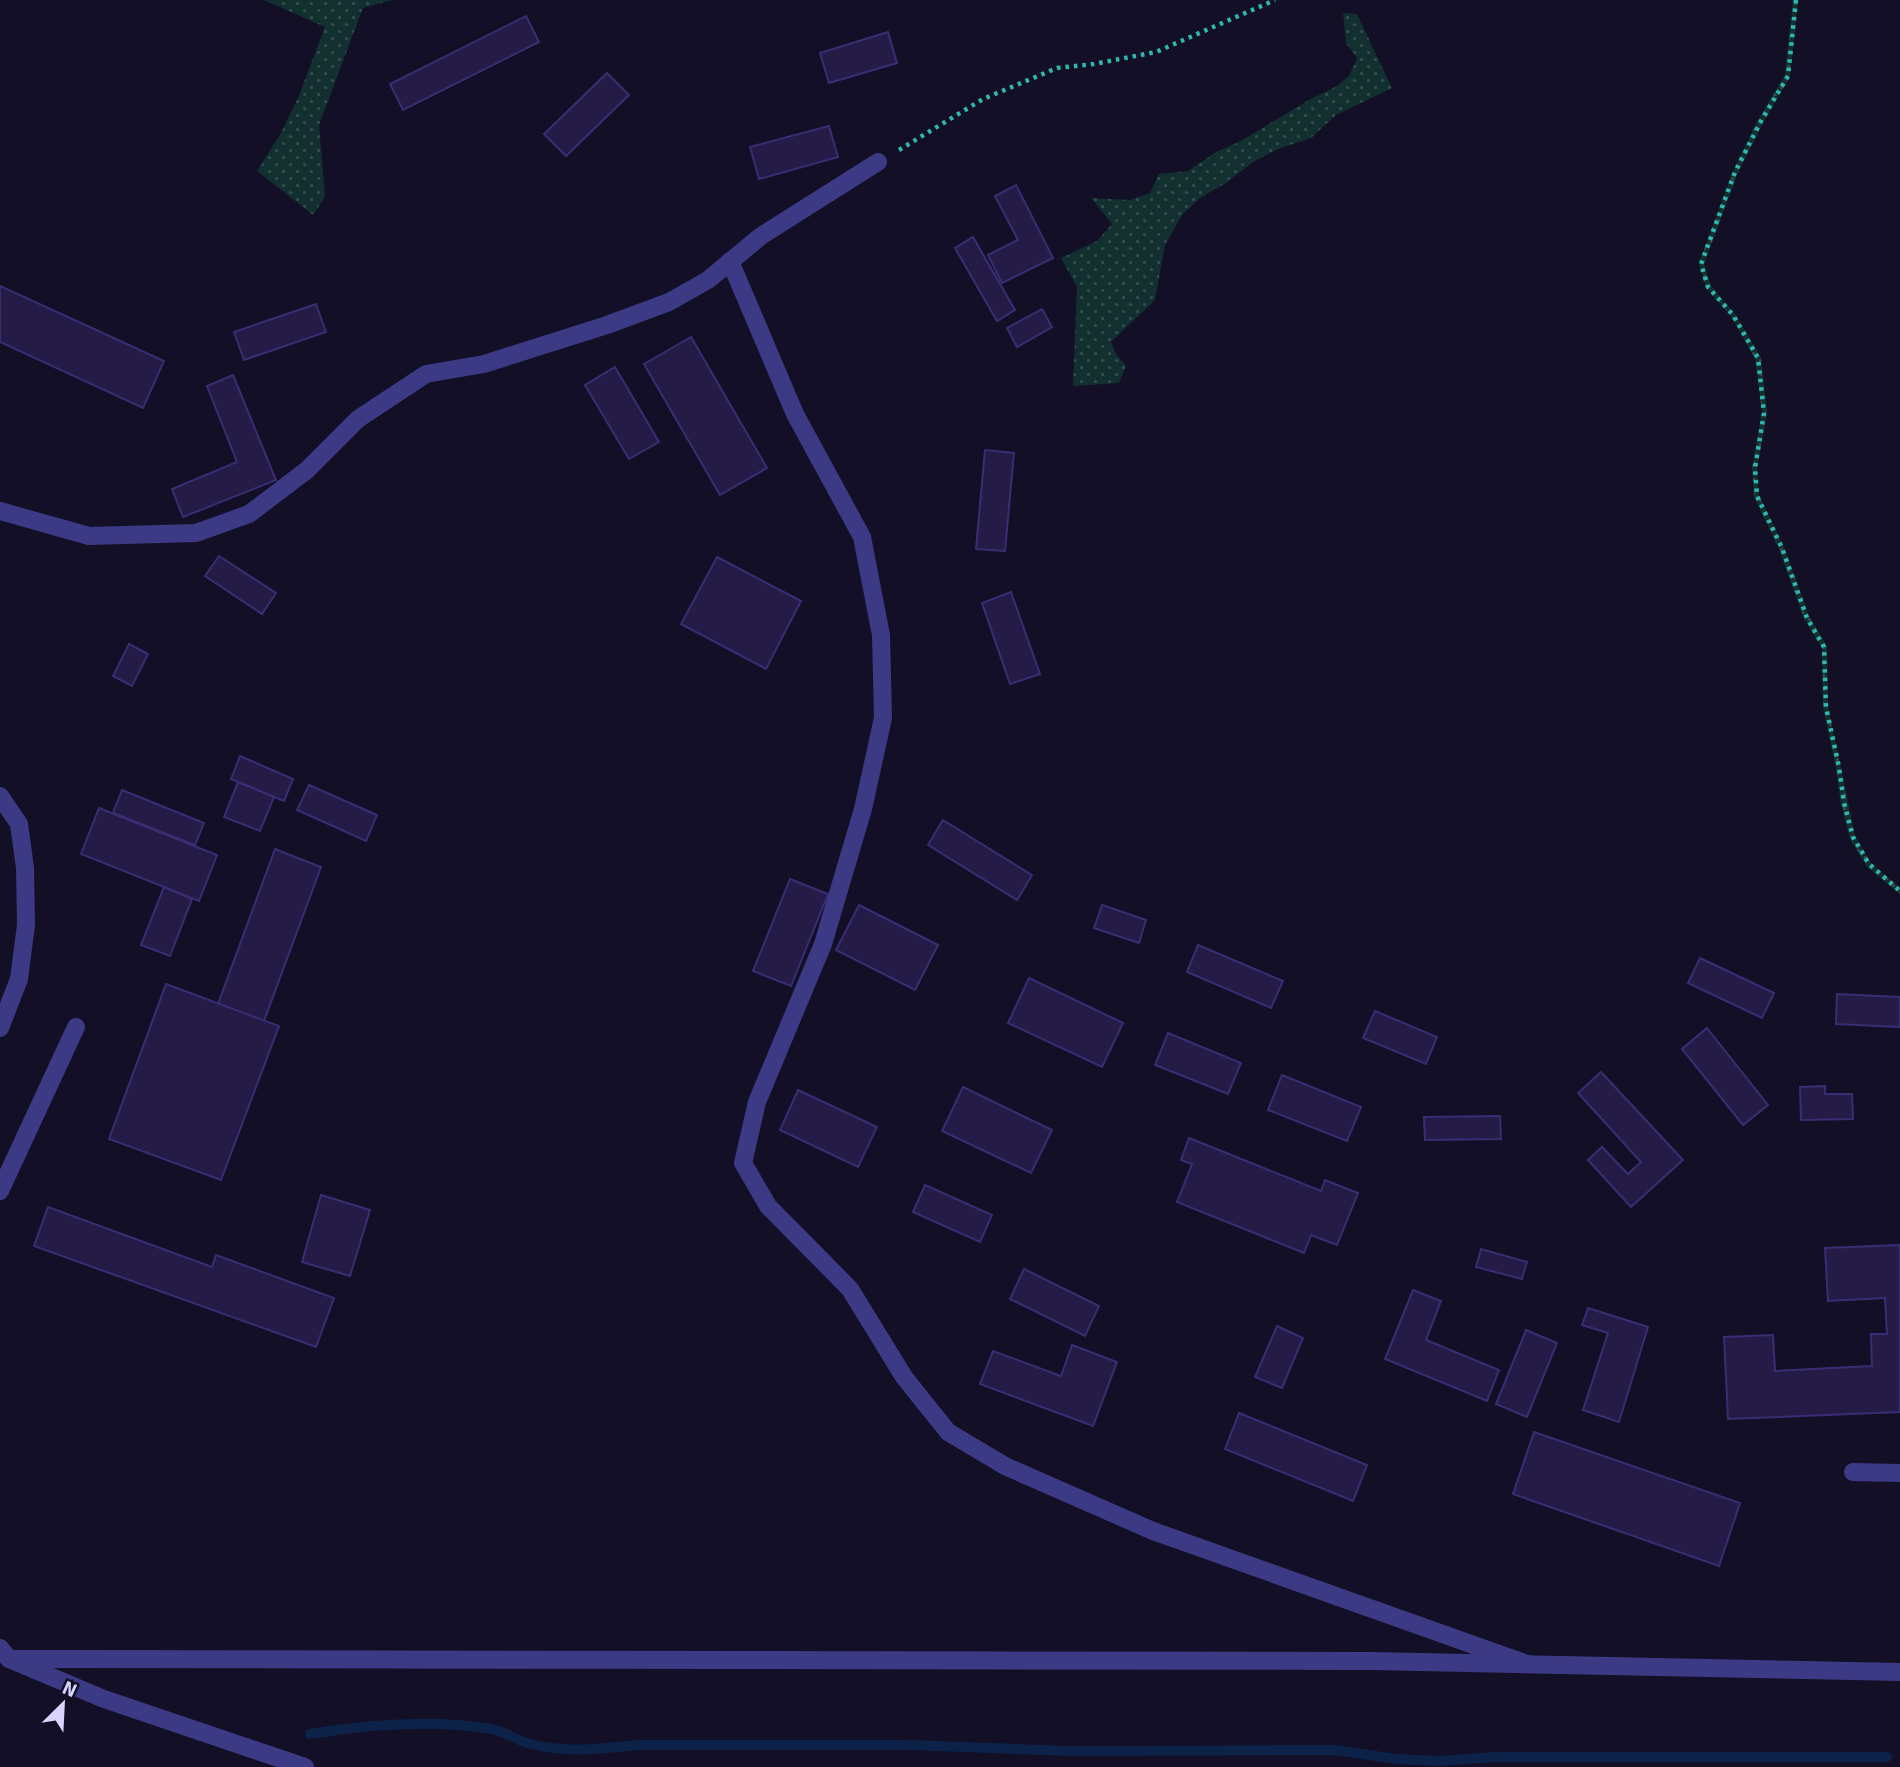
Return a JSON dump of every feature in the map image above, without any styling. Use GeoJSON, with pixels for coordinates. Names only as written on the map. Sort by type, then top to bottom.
{"type":"FeatureCollection","features":[{"type":"Feature","properties":{"kind":"street"},"geometry":{"type":"LineString","coordinates":[[0,511],[89,536],[196,533],[249,514],[307,470],[358,419],[426,374],[484,364],[607,325],[669,302],[708,280],[761,236],[878,162]]}},
{"type":"Feature","properties":{"kind":"street"},"geometry":{"type":"LineString","coordinates":[[730,261],[795,414],[862,537],[881,635],[883,718],[863,809],[823,944],[757,1102],[743,1163],[768,1206],[850,1289],[904,1377],[948,1432],[1005,1466],[1153,1531],[1527,1664]]}},
{"type":"Feature","properties":{"kind":"street"},"geometry":{"type":"LineString","coordinates":[[0,796],[19,824],[25,868],[26,925],[19,979],[0,1028]]}},
{"type":"Feature","properties":{"kind":"street"},"geometry":{"type":"LineString","coordinates":[[0,1191],[76,1027]]}},
{"type":"Feature","properties":{"kind":"street"},"geometry":{"type":"LineString","coordinates":[[1853,1472],[1900,1473]]}},
{"type":"Feature","properties":{"kind":"street"},"geometry":{"type":"LineString","coordinates":[[3,1659],[1345,1661],[1900,1672]]}},
{"type":"Feature","properties":{"kind":"street"},"geometry":{"type":"LineString","coordinates":[[3,1659],[104,1699],[305,1767]]}},
{"type":"Feature","properties":{"kind":"path"},"geometry":{"type":"LineString","coordinates":[[878,162],[983,99],[1057,68],[1156,52],[1275,0]]}},
{"type":"Feature","properties":{"kind":"path"},"geometry":{"type":"LineString","coordinates":[[1796,0],[1788,76],[1735,172],[1701,264],[1708,287],[1733,315],[1758,358],[1764,413],[1755,468],[1757,496],[1782,548],[1807,618],[1824,647],[1826,707],[1853,837],[1869,864],[1900,891]]}},
{"type":"Feature","properties":{"kind":"green space"},"geometry":{"type":"Polygon","coordinates":[[[264,0],[392,0],[363,8],[319,125],[325,197],[313,215],[257,171],[281,133],[298,98],[325,27],[264,0]]]}},
{"type":"Feature","properties":{"kind":"green space"},"geometry":{"type":"Polygon","coordinates":[[[1793,0],[1798,0],[1790,77],[1738,173],[1704,264],[1711,286],[1735,314],[1761,357],[1767,413],[1757,468],[1759,495],[1784,547],[1809,616],[1827,646],[1828,707],[1855,836],[1871,863],[1900,888],[1900,894],[1867,867],[1850,839],[1823,707],[1822,648],[1804,619],[1779,549],[1754,497],[1752,468],[1762,412],[1755,359],[1731,316],[1706,288],[1699,263],[1733,171],[1758,120],[1785,75],[1793,0]]]}},
{"type":"Feature","properties":{"kind":"green space"},"geometry":{"type":"Polygon","coordinates":[[[1343,13],[1357,14],[1392,88],[1336,115],[1311,138],[1278,149],[1253,162],[1226,183],[1200,198],[1182,215],[1165,245],[1155,300],[1111,342],[1116,354],[1126,366],[1119,383],[1073,386],[1077,287],[1061,258],[1097,241],[1112,224],[1091,198],[1130,200],[1150,193],[1159,174],[1188,171],[1216,152],[1239,142],[1335,87],[1349,76],[1357,58],[1346,43],[1343,13]]]}},
{"type":"Feature","properties":{"kind":"building"},"geometry":{"type":"Polygon","coordinates":[[[526,16],[539,42],[403,110],[390,84],[526,16]]]}},
{"type":"Feature","properties":{"kind":"building"},"geometry":{"type":"Polygon","coordinates":[[[888,32],[897,63],[829,83],[820,53],[888,32]]]}},
{"type":"Feature","properties":{"kind":"building"},"geometry":{"type":"Polygon","coordinates":[[[607,73],[629,95],[566,156],[544,134],[607,73]]]}},
{"type":"Feature","properties":{"kind":"building"},"geometry":{"type":"Polygon","coordinates":[[[829,126],[838,157],[759,179],[750,147],[829,126]]]}},
{"type":"Feature","properties":{"kind":"building"},"geometry":{"type":"Polygon","coordinates":[[[1016,185],[1053,258],[1002,283],[988,255],[1018,240],[995,196],[1016,185]]]}},
{"type":"Feature","properties":{"kind":"building"},"geometry":{"type":"Polygon","coordinates":[[[973,237],[1015,310],[997,321],[955,248],[973,237]]]}},
{"type":"Feature","properties":{"kind":"building"},"geometry":{"type":"Polygon","coordinates":[[[0,286],[164,361],[143,408],[0,342],[0,286]]]}},
{"type":"Feature","properties":{"kind":"building"},"geometry":{"type":"Polygon","coordinates":[[[316,304],[326,332],[244,360],[234,332],[316,304]]]}},
{"type":"Feature","properties":{"kind":"building"},"geometry":{"type":"Polygon","coordinates":[[[1042,309],[1052,327],[1017,347],[1007,328],[1042,309]]]}},
{"type":"Feature","properties":{"kind":"building"},"geometry":{"type":"Polygon","coordinates":[[[691,337],[767,468],[720,495],[644,364],[691,337]]]}},
{"type":"Feature","properties":{"kind":"building"},"geometry":{"type":"Polygon","coordinates":[[[615,367],[659,442],[629,459],[585,385],[615,367]]]}},
{"type":"Feature","properties":{"kind":"building"},"geometry":{"type":"Polygon","coordinates":[[[233,375],[276,480],[183,517],[172,489],[237,462],[207,386],[233,375]]]}},
{"type":"Feature","properties":{"kind":"building"},"geometry":{"type":"Polygon","coordinates":[[[985,450],[1014,453],[1005,551],[976,549],[985,450]]]}},
{"type":"Feature","properties":{"kind":"building"},"geometry":{"type":"Polygon","coordinates":[[[219,556],[276,593],[262,614],[205,576],[219,556]]]}},
{"type":"Feature","properties":{"kind":"building"},"geometry":{"type":"Polygon","coordinates":[[[717,557],[801,601],[766,669],[681,624],[717,557]]]}},
{"type":"Feature","properties":{"kind":"building"},"geometry":{"type":"Polygon","coordinates":[[[1011,592],[1040,674],[1010,684],[982,603],[1011,592]]]}},
{"type":"Feature","properties":{"kind":"building"},"geometry":{"type":"Polygon","coordinates":[[[129,644],[148,654],[132,686],[113,676],[129,644]]]}},
{"type":"Feature","properties":{"kind":"building"},"geometry":{"type":"Polygon","coordinates":[[[240,756],[293,779],[284,801],[231,779],[240,756]]]}},
{"type":"Feature","properties":{"kind":"building"},"geometry":{"type":"Polygon","coordinates":[[[238,782],[274,797],[260,831],[224,817],[238,782]]]}},
{"type":"Feature","properties":{"kind":"building"},"geometry":{"type":"Polygon","coordinates":[[[309,785],[377,815],[366,841],[297,810],[309,785]]]}},
{"type":"Feature","properties":{"kind":"building"},"geometry":{"type":"Polygon","coordinates":[[[122,790],[204,823],[195,845],[113,813],[122,790]]]}},
{"type":"Feature","properties":{"kind":"building"},"geometry":{"type":"Polygon","coordinates":[[[99,808],[217,855],[199,901],[81,854],[99,808]]]}},
{"type":"Feature","properties":{"kind":"building"},"geometry":{"type":"Polygon","coordinates":[[[943,820],[1032,875],[1017,900],[928,845],[943,820]]]}},
{"type":"Feature","properties":{"kind":"building"},"geometry":{"type":"Polygon","coordinates":[[[275,849],[321,867],[264,1021],[218,1004],[275,849]]]}},
{"type":"Feature","properties":{"kind":"building"},"geometry":{"type":"Polygon","coordinates":[[[790,879],[828,894],[791,986],[753,971],[790,879]]]}},
{"type":"Feature","properties":{"kind":"building"},"geometry":{"type":"Polygon","coordinates":[[[164,887],[192,899],[170,956],[141,945],[164,887]]]}},
{"type":"Feature","properties":{"kind":"building"},"geometry":{"type":"Polygon","coordinates":[[[859,905],[938,945],[915,990],[836,950],[859,905]]]}},
{"type":"Feature","properties":{"kind":"building"},"geometry":{"type":"Polygon","coordinates":[[[1102,905],[1146,920],[1139,943],[1094,928],[1102,905]]]}},
{"type":"Feature","properties":{"kind":"building"},"geometry":{"type":"Polygon","coordinates":[[[1198,945],[1283,981],[1271,1008],[1187,972],[1198,945]]]}},
{"type":"Feature","properties":{"kind":"building"},"geometry":{"type":"Polygon","coordinates":[[[1700,958],[1774,993],[1762,1018],[1688,983],[1700,958]]]}},
{"type":"Feature","properties":{"kind":"building"},"geometry":{"type":"Polygon","coordinates":[[[1029,978],[1123,1023],[1102,1067],[1008,1023],[1029,978]]]}},
{"type":"Feature","properties":{"kind":"building"},"geometry":{"type":"Polygon","coordinates":[[[166,984],[279,1026],[221,1180],[109,1139],[166,984]]]}},
{"type":"Feature","properties":{"kind":"building"},"geometry":{"type":"Polygon","coordinates":[[[1837,994],[1900,997],[1900,1027],[1836,1024],[1837,994]]]}},
{"type":"Feature","properties":{"kind":"building"},"geometry":{"type":"Polygon","coordinates":[[[1375,1011],[1437,1037],[1426,1064],[1363,1038],[1375,1011]]]}},
{"type":"Feature","properties":{"kind":"building"},"geometry":{"type":"Polygon","coordinates":[[[1707,1028],[1768,1105],[1743,1125],[1682,1049],[1707,1028]]]}},
{"type":"Feature","properties":{"kind":"building"},"geometry":{"type":"Polygon","coordinates":[[[1168,1033],[1241,1063],[1228,1094],[1155,1065],[1168,1033]]]}},
{"type":"Feature","properties":{"kind":"building"},"geometry":{"type":"Polygon","coordinates":[[[1601,1072],[1683,1160],[1631,1207],[1588,1160],[1602,1147],[1628,1174],[1641,1162],[1578,1093],[1601,1072]]]}},
{"type":"Feature","properties":{"kind":"building"},"geometry":{"type":"Polygon","coordinates":[[[1282,1075],[1361,1107],[1347,1141],[1268,1110],[1282,1075]]]}},
{"type":"Feature","properties":{"kind":"building"},"geometry":{"type":"Polygon","coordinates":[[[1825,1086],[1825,1094],[1852,1094],[1853,1119],[1801,1120],[1800,1087],[1825,1086]]]}},
{"type":"Feature","properties":{"kind":"building"},"geometry":{"type":"Polygon","coordinates":[[[963,1087],[1052,1130],[1031,1173],[942,1131],[963,1087]]]}},
{"type":"Feature","properties":{"kind":"building"},"geometry":{"type":"Polygon","coordinates":[[[798,1090],[877,1127],[858,1167],[780,1130],[798,1090]]]}},
{"type":"Feature","properties":{"kind":"building"},"geometry":{"type":"Polygon","coordinates":[[[1500,1116],[1501,1139],[1425,1140],[1424,1117],[1500,1116]]]}},
{"type":"Feature","properties":{"kind":"building"},"geometry":{"type":"Polygon","coordinates":[[[1189,1138],[1321,1191],[1325,1180],[1358,1193],[1337,1245],[1311,1235],[1304,1253],[1177,1202],[1192,1164],[1181,1160],[1189,1138]]]}},
{"type":"Feature","properties":{"kind":"building"},"geometry":{"type":"Polygon","coordinates":[[[925,1185],[992,1215],[980,1242],[913,1212],[925,1185]]]}},
{"type":"Feature","properties":{"kind":"building"},"geometry":{"type":"Polygon","coordinates":[[[321,1195],[370,1210],[350,1276],[302,1262],[321,1195]]]}},
{"type":"Feature","properties":{"kind":"building"},"geometry":{"type":"Polygon","coordinates":[[[48,1207],[212,1267],[216,1255],[334,1298],[316,1347],[34,1246],[48,1207]]]}},
{"type":"Feature","properties":{"kind":"building"},"geometry":{"type":"Polygon","coordinates":[[[1900,1245],[1900,1412],[1728,1419],[1724,1337],[1773,1335],[1775,1371],[1872,1366],[1871,1334],[1887,1334],[1885,1298],[1828,1301],[1825,1248],[1900,1245]]]}},
{"type":"Feature","properties":{"kind":"building"},"geometry":{"type":"Polygon","coordinates":[[[1481,1249],[1527,1262],[1522,1279],[1476,1267],[1481,1249]]]}},
{"type":"Feature","properties":{"kind":"building"},"geometry":{"type":"Polygon","coordinates":[[[1024,1269],[1099,1306],[1085,1336],[1010,1299],[1024,1269]]]}},
{"type":"Feature","properties":{"kind":"building"},"geometry":{"type":"Polygon","coordinates":[[[1413,1290],[1441,1301],[1426,1340],[1499,1370],[1487,1401],[1385,1359],[1413,1290]]]}},
{"type":"Feature","properties":{"kind":"building"},"geometry":{"type":"Polygon","coordinates":[[[1588,1308],[1648,1327],[1619,1422],[1583,1410],[1608,1333],[1582,1325],[1588,1308]]]}},
{"type":"Feature","properties":{"kind":"building"},"geometry":{"type":"Polygon","coordinates":[[[1277,1326],[1303,1338],[1282,1388],[1255,1377],[1277,1326]]]}},
{"type":"Feature","properties":{"kind":"building"},"geometry":{"type":"Polygon","coordinates":[[[1526,1330],[1557,1343],[1527,1417],[1496,1404],[1526,1330]]]}},
{"type":"Feature","properties":{"kind":"building"},"geometry":{"type":"Polygon","coordinates":[[[1072,1345],[1117,1362],[1093,1426],[980,1384],[993,1351],[1061,1376],[1072,1345]]]}},
{"type":"Feature","properties":{"kind":"building"},"geometry":{"type":"Polygon","coordinates":[[[1239,1413],[1367,1465],[1353,1501],[1225,1449],[1239,1413]]]}},
{"type":"Feature","properties":{"kind":"building"},"geometry":{"type":"Polygon","coordinates":[[[1534,1432],[1740,1503],[1719,1566],[1513,1494],[1534,1432]]]}},
{"type":"Feature","properties":{"kind":"waterway"},"geometry":{"type":"LineString","coordinates":[[310,1734],[378,1725],[446,1724],[491,1729],[531,1744],[571,1749],[637,1745],[909,1745],[1069,1751],[1336,1750],[1395,1759],[1440,1761],[1494,1757],[1887,1757]]}}]}
